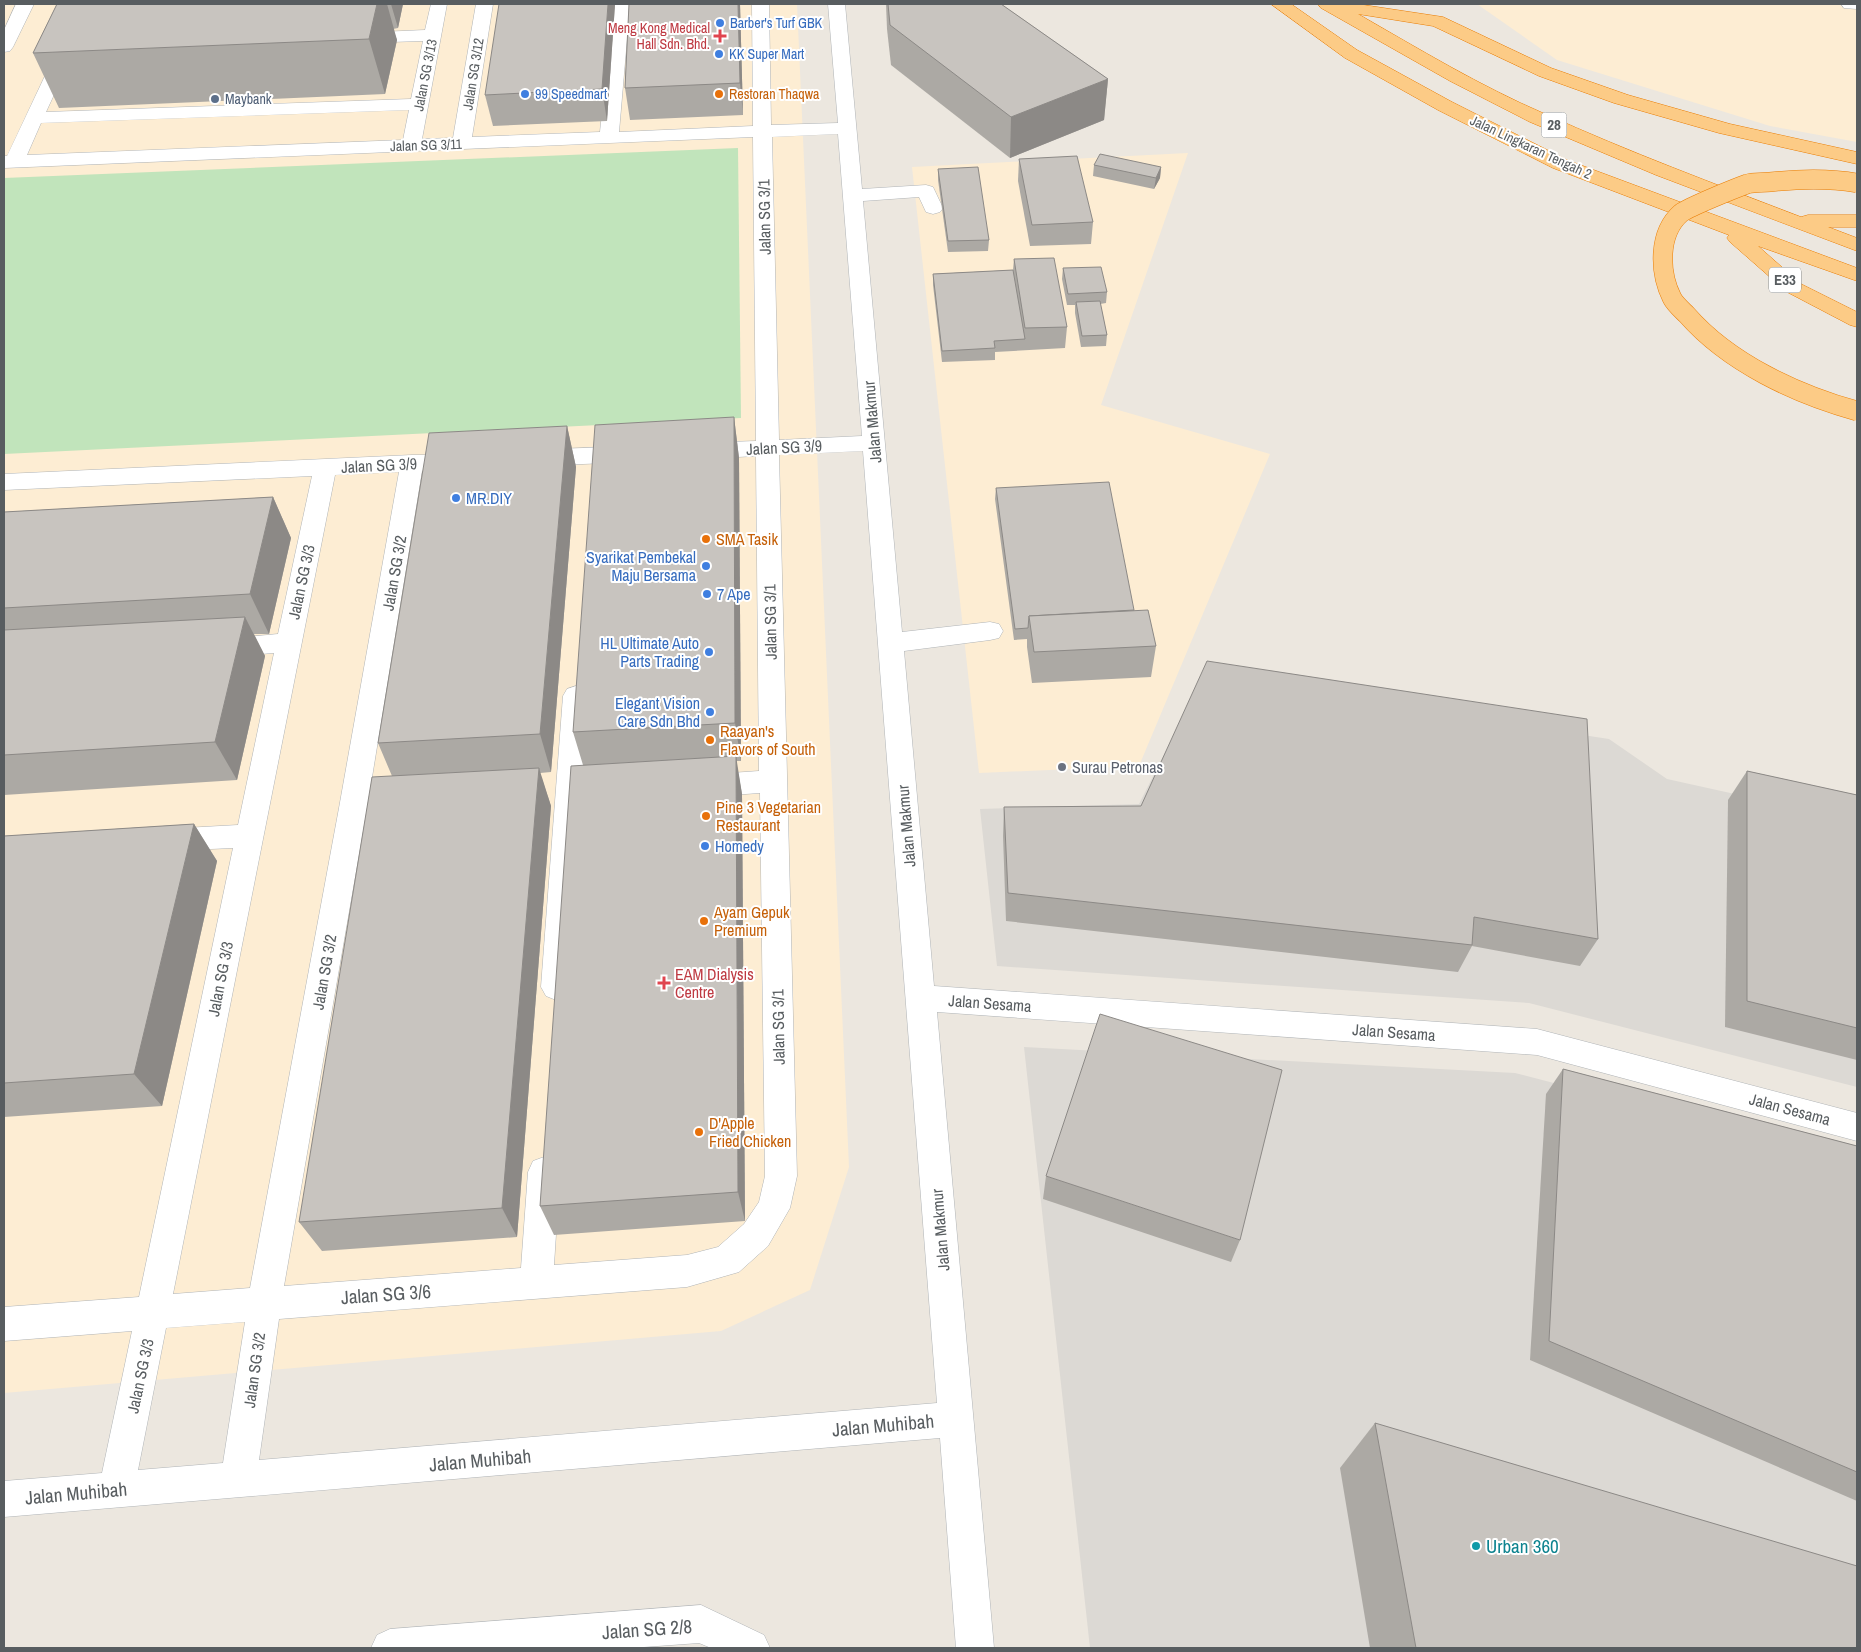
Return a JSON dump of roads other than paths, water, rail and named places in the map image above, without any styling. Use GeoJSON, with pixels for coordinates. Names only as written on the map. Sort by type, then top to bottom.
{"type":"FeatureCollection","features":[{"type":"Feature","properties":{"kind":"highway","name":"Jalan Lingkaran Tengah 2"},"geometry":{"type":"LineString","coordinates":[[1280,4],[1351,54],[1445,106],[1560,164],[1857,275]]}},
{"type":"Feature","properties":{"kind":"highway","name":"Jalan Lingkaran Tengah 2"},"geometry":{"type":"LineString","coordinates":[[1327,4],[1456,77],[1537,118],[1791,222],[1857,245]]}},
{"type":"Feature","properties":{"kind":"highway"},"geometry":{"type":"LineString","coordinates":[[1327,4],[1437,21],[1545,72],[1621,99],[1726,129],[1857,158]]}},
{"type":"Feature","properties":{"kind":"highway"},"geometry":{"type":"LineString","coordinates":[[1857,183],[1839,180],[1790,180],[1748,184],[1710,199],[1681,213],[1664,237],[1662,264],[1672,298],[1698,328],[1736,357],[1782,383],[1839,406],[1857,410]]}},
{"type":"Feature","properties":{"kind":"highway"},"geometry":{"type":"LineString","coordinates":[[1791,222],[1857,221]]}},
{"type":"Feature","properties":{"kind":"highway","name":"E33"},"geometry":{"type":"LineString","coordinates":[[1722,226],[1794,288],[1857,320]]}},
{"type":"Feature","properties":{"kind":"street"},"geometry":{"type":"LineString","coordinates":[[4,46],[25,4]]}},
{"type":"Feature","properties":{"kind":"street"},"geometry":{"type":"LineString","coordinates":[[9,162],[34,118],[86,4]]}},
{"type":"Feature","properties":{"kind":"street","name":"Jalan SG 3/13"},"geometry":{"type":"LineString","coordinates":[[410,146],[440,4]]}},
{"type":"Feature","properties":{"kind":"street","name":"Jalan SG 3/12"},"geometry":{"type":"LineString","coordinates":[[462,144],[484,4]]}},
{"type":"Feature","properties":{"kind":"street"},"geometry":{"type":"LineString","coordinates":[[609,138],[621,4]]}},
{"type":"Feature","properties":{"kind":"street","name":"Jalan SG 3/1"},"geometry":{"type":"LineString","coordinates":[[756,1235],[774,1208],[781,1176],[760,4]]}},
{"type":"Feature","properties":{"kind":"street","name":"Jalan Makmur"},"geometry":{"type":"LineString","coordinates":[[837,4],[975,1648]]}},
{"type":"Feature","properties":{"kind":"street"},"geometry":{"type":"LineString","coordinates":[[1850,4],[1857,4]]}},
{"type":"Feature","properties":{"kind":"street"},"geometry":{"type":"LineString","coordinates":[[344,38],[433,35]]}},
{"type":"Feature","properties":{"kind":"street"},"geometry":{"type":"LineString","coordinates":[[66,49],[86,48]]}},
{"type":"Feature","properties":{"kind":"street"},"geometry":{"type":"LineString","coordinates":[[34,118],[419,104]]}},
{"type":"Feature","properties":{"kind":"street","name":"Jalan SG 3/11"},"geometry":{"type":"LineString","coordinates":[[9,162],[848,128]]}},
{"type":"Feature","properties":{"kind":"street"},"geometry":{"type":"LineString","coordinates":[[853,196],[926,192],[933,208]]}},
{"type":"Feature","properties":{"kind":"street","name":"Jalan SG 3/9"},"geometry":{"type":"LineString","coordinates":[[682,452],[874,443]]}},
{"type":"Feature","properties":{"kind":"street"},"geometry":{"type":"LineString","coordinates":[[518,459],[595,465],[653,453]]}},
{"type":"Feature","properties":{"kind":"street","name":"Jalan SG 3/9"},"geometry":{"type":"LineString","coordinates":[[4,482],[451,462]]}},
{"type":"Feature","properties":{"kind":"street","name":"Jalan SG 3/2"},"geometry":{"type":"LineString","coordinates":[[238,1480],[264,1304],[353,808],[412,463]]}},
{"type":"Feature","properties":{"kind":"street","name":"Jalan SG 3/3"},"geometry":{"type":"LineString","coordinates":[[116,1490],[289,643],[302,530],[325,468]]}},
{"type":"Feature","properties":{"kind":"street"},"geometry":{"type":"LineString","coordinates":[[890,643],[990,631]]}},
{"type":"Feature","properties":{"kind":"street"},"geometry":{"type":"LineString","coordinates":[[200,649],[289,643]]}},
{"type":"Feature","properties":{"kind":"street"},"geometry":{"type":"LineString","coordinates":[[554,1014],[558,795],[578,668]]}},
{"type":"Feature","properties":{"kind":"street"},"geometry":{"type":"LineString","coordinates":[[675,787],[773,781]]}},
{"type":"Feature","properties":{"kind":"street"},"geometry":{"type":"LineString","coordinates":[[558,795],[597,793]]}},
{"type":"Feature","properties":{"kind":"street"},"geometry":{"type":"LineString","coordinates":[[353,808],[383,806]]}},
{"type":"Feature","properties":{"kind":"street"},"geometry":{"type":"LineString","coordinates":[[141,841],[249,836]]}},
{"type":"Feature","properties":{"kind":"street","name":"Jalan Sesama"},"geometry":{"type":"LineString","coordinates":[[920,998],[1537,1042],[1857,1127]]}},
{"type":"Feature","properties":{"kind":"street"},"geometry":{"type":"LineString","coordinates":[[536,1283],[546,1144]]}},
{"type":"Feature","properties":{"kind":"street","name":"Jalan SG 3/6"},"geometry":{"type":"LineString","coordinates":[[4,1324],[687,1271],[727,1261],[756,1235]]}},
{"type":"Feature","properties":{"kind":"street","name":"Jalan Muhibah"},"geometry":{"type":"LineString","coordinates":[[4,1499],[955,1419]]}},
{"type":"Feature","properties":{"kind":"street","name":"Jalan SG 2/8"},"geometry":{"type":"LineString","coordinates":[[390,1648],[701,1624],[751,1648]]}},
{"type":"Feature","properties":{"kind":"place","name":"Barber's Turf GBK"},"geometry":{"type":"Point","coordinates":[720,23]}},
{"type":"Feature","properties":{"kind":"place","name":"Meng Kong Medical Hall Sdn. Bhd."},"geometry":{"type":"Point","coordinates":[720,36]}},
{"type":"Feature","properties":{"kind":"place","name":"KK Super Mart"},"geometry":{"type":"Point","coordinates":[719,54]}},
{"type":"Feature","properties":{"kind":"place","name":"99 Speedmart"},"geometry":{"type":"Point","coordinates":[525,94]}},
{"type":"Feature","properties":{"kind":"place","name":"Restoran Thaqwa"},"geometry":{"type":"Point","coordinates":[719,94]}},
{"type":"Feature","properties":{"kind":"place","name":"Maybank"},"geometry":{"type":"Point","coordinates":[215,99]}},
{"type":"Feature","properties":{"kind":"place","name":"MR.DIY"},"geometry":{"type":"Point","coordinates":[456,498]}},
{"type":"Feature","properties":{"kind":"place","name":"SMA Tasik"},"geometry":{"type":"Point","coordinates":[706,539]}},
{"type":"Feature","properties":{"kind":"place","name":"Syarikat Pembekal Maju Bersama"},"geometry":{"type":"Point","coordinates":[706,566]}},
{"type":"Feature","properties":{"kind":"place","name":"7 Ape"},"geometry":{"type":"Point","coordinates":[707,594]}},
{"type":"Feature","properties":{"kind":"place","name":"HL Ultimate Auto Parts Trading"},"geometry":{"type":"Point","coordinates":[709,652]}},
{"type":"Feature","properties":{"kind":"place","name":"Elegant Vision Care Sdn Bhd"},"geometry":{"type":"Point","coordinates":[710,712]}},
{"type":"Feature","properties":{"kind":"place","name":"Raayan's Flavors of South"},"geometry":{"type":"Point","coordinates":[710,740]}},
{"type":"Feature","properties":{"kind":"place","name":"Surau Petronas"},"geometry":{"type":"Point","coordinates":[1062,767]}},
{"type":"Feature","properties":{"kind":"place","name":"Pine 3 Vegetarian Restaurant"},"geometry":{"type":"Point","coordinates":[706,816]}},
{"type":"Feature","properties":{"kind":"place","name":"Homedy"},"geometry":{"type":"Point","coordinates":[705,846]}},
{"type":"Feature","properties":{"kind":"place","name":"Ayam Gepuk Premium"},"geometry":{"type":"Point","coordinates":[704,921]}},
{"type":"Feature","properties":{"kind":"place","name":"EAM Dialysis Centre"},"geometry":{"type":"Point","coordinates":[664,983]}},
{"type":"Feature","properties":{"kind":"place","name":"D'Apple Fried Chicken"},"geometry":{"type":"Point","coordinates":[699,1132]}},
{"type":"Feature","properties":{"kind":"place","name":"Urban 360"},"geometry":{"type":"Point","coordinates":[1476,1546]}}]}
